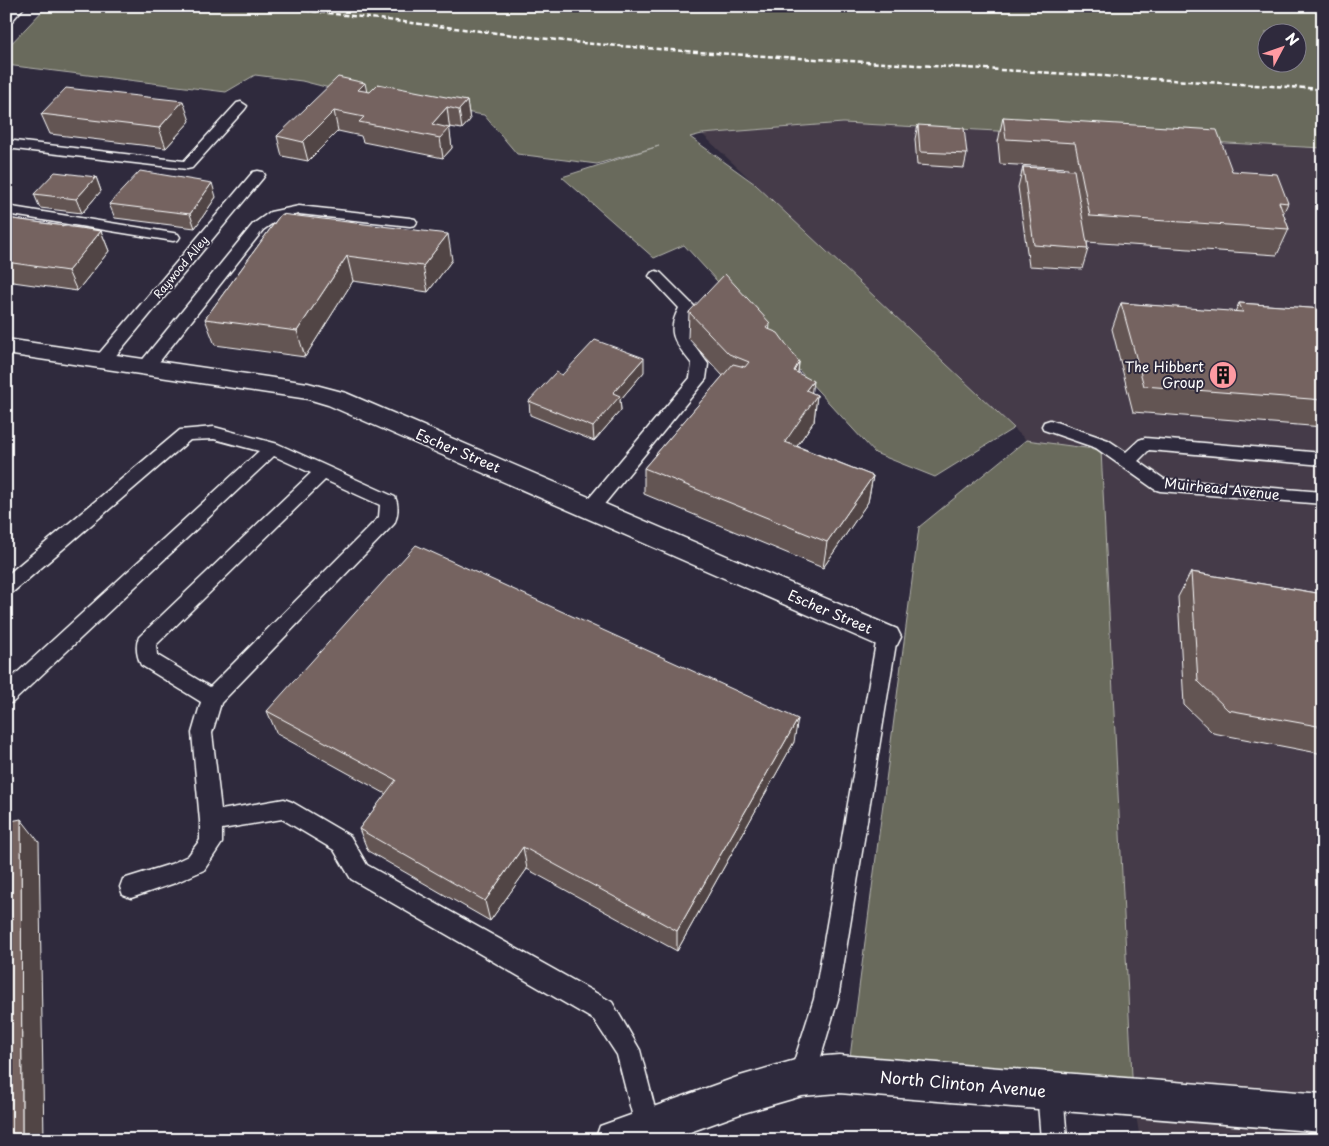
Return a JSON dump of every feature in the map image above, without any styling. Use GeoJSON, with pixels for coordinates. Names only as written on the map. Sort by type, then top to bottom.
{"type":"FeatureCollection","features":[{"type":"Feature","properties":{"kind":"street"},"geometry":{"type":"LineString","coordinates":[[6,17],[17,6]]}},
{"type":"Feature","properties":{"kind":"street","name":"Escher Street"},"geometry":{"type":"LineString","coordinates":[[6,346],[308,391],[338,399],[887,637]]}},
{"type":"Feature","properties":{"kind":"street","name":"North Clinton Avenue"},"geometry":{"type":"LineString","coordinates":[[630,1134],[740,1095],[802,1077],[839,1074],[1323,1113]]}},
{"type":"Feature","properties":{"kind":"lane"},"geometry":{"type":"LineString","coordinates":[[6,144],[188,165],[241,106]]}},
{"type":"Feature","properties":{"kind":"lane","name":"Raywood Alley"},"geometry":{"type":"LineString","coordinates":[[103,360],[258,174]]}},
{"type":"Feature","properties":{"kind":"lane"},"geometry":{"type":"LineString","coordinates":[[6,210],[173,237]]}},
{"type":"Feature","properties":{"kind":"lane"},"geometry":{"type":"LineString","coordinates":[[146,367],[258,227],[275,215],[299,210],[410,222]]}},
{"type":"Feature","properties":{"kind":"lane"},"geometry":{"type":"LineString","coordinates":[[591,508],[698,379],[700,364],[678,332],[679,320],[688,307],[656,276]]}},
{"type":"Feature","properties":{"kind":"lane","name":"Muirhead Avenue"},"geometry":{"type":"LineString","coordinates":[[1050,426],[1102,444],[1160,485],[1323,498]]}},
{"type":"Feature","properties":{"kind":"lane"},"geometry":{"type":"LineString","coordinates":[[6,587],[186,434],[214,433],[272,448],[389,502],[388,519],[212,699],[202,733],[211,821],[211,843],[196,863],[131,887]]}},
{"type":"Feature","properties":{"kind":"lane"},"geometry":{"type":"LineString","coordinates":[[1128,461],[1145,444],[1323,459]]}},
{"type":"Feature","properties":{"kind":"lane"},"geometry":{"type":"LineString","coordinates":[[6,696],[272,448]]}},
{"type":"Feature","properties":{"kind":"lane"},"geometry":{"type":"LineString","coordinates":[[212,699],[148,659],[146,643],[324,471]]}},
{"type":"Feature","properties":{"kind":"lane"},"geometry":{"type":"LineString","coordinates":[[802,1077],[826,999],[887,637]]}},
{"type":"Feature","properties":{"kind":"lane"},"geometry":{"type":"LineString","coordinates":[[211,821],[284,809],[342,842],[359,872],[603,1011],[628,1050],[630,1134]]}},
{"type":"Feature","properties":{"kind":"lane"},"geometry":{"type":"LineString","coordinates":[[1050,1092],[1054,1140]]}},
{"type":"Feature","properties":{"kind":"shaded area"},"geometry":{"type":"Polygon","coordinates":[[[843,123],[1323,148],[1323,1140],[1140,1140],[1133,1096],[1101,450],[1026,440],[702,134],[843,123]]]}},
{"type":"Feature","properties":{"kind":"green space"},"geometry":{"type":"Polygon","coordinates":[[[47,6],[1245,6],[1323,11],[1323,148],[843,123],[702,134],[690,137],[755,184],[1014,428],[935,477],[875,453],[684,245],[654,258],[562,177],[659,146],[597,164],[517,154],[484,115],[357,95],[302,81],[255,75],[226,92],[6,65],[6,49],[47,6]]]}},
{"type":"Feature","properties":{"kind":"green space"},"geometry":{"type":"Polygon","coordinates":[[[1026,440],[1101,450],[1133,1096],[847,1080],[919,527],[1026,440]]]}},
{"type":"Feature","properties":{"kind":"building"},"geometry":{"type":"Polygon","coordinates":[[[338,77],[365,83],[358,90],[370,92],[378,84],[467,101],[459,110],[447,107],[432,124],[449,128],[440,138],[359,122],[364,117],[334,111],[303,142],[277,136],[338,77]]]}},
{"type":"Feature","properties":{"kind":"building"},"geometry":{"type":"Polygon","coordinates":[[[66,88],[183,101],[159,128],[41,114],[66,88]]]}},
{"type":"Feature","properties":{"kind":"building"},"geometry":{"type":"Polygon","coordinates":[[[1003,117],[1217,130],[1232,171],[1277,174],[1288,203],[1279,202],[1289,229],[1090,216],[1075,143],[1006,139],[1003,117]]]}},
{"type":"Feature","properties":{"kind":"building"},"geometry":{"type":"Polygon","coordinates":[[[918,125],[964,128],[967,154],[920,152],[918,125]]]}},
{"type":"Feature","properties":{"kind":"building"},"geometry":{"type":"Polygon","coordinates":[[[1023,167],[1074,170],[1088,249],[1034,245],[1023,167]]]}},
{"type":"Feature","properties":{"kind":"building"},"geometry":{"type":"Polygon","coordinates":[[[140,171],[212,183],[190,214],[109,204],[140,171]]]}},
{"type":"Feature","properties":{"kind":"building"},"geometry":{"type":"Polygon","coordinates":[[[55,172],[96,177],[76,199],[34,194],[55,172]]]}},
{"type":"Feature","properties":{"kind":"building"},"geometry":{"type":"Polygon","coordinates":[[[281,214],[448,234],[423,266],[347,256],[297,331],[205,319],[281,214]]]}},
{"type":"Feature","properties":{"kind":"building"},"geometry":{"type":"Polygon","coordinates":[[[6,218],[101,231],[68,271],[6,262],[6,218]]]}},
{"type":"Feature","properties":{"kind":"building"},"geometry":{"type":"Polygon","coordinates":[[[725,274],[770,323],[766,328],[778,333],[799,362],[794,371],[813,381],[806,390],[817,395],[785,442],[873,476],[827,542],[644,468],[733,364],[745,367],[749,362],[729,354],[689,312],[725,274]]]}},
{"type":"Feature","properties":{"kind":"building","name":"The Hibbert Group"},"geometry":{"type":"Polygon","coordinates":[[[1121,303],[1243,312],[1239,303],[1323,309],[1323,400],[1144,386],[1121,303]]]}},
{"type":"Feature","properties":{"kind":"building"},"geometry":{"type":"Polygon","coordinates":[[[595,340],[644,358],[613,393],[620,396],[593,427],[529,401],[556,372],[562,375],[595,340]]]}},
{"type":"Feature","properties":{"kind":"building"},"geometry":{"type":"Polygon","coordinates":[[[416,545],[798,719],[677,931],[523,847],[485,901],[359,829],[396,780],[267,711],[416,545]]]}},
{"type":"Feature","properties":{"kind":"building"},"geometry":{"type":"Polygon","coordinates":[[[1191,572],[1323,594],[1323,727],[1228,710],[1198,681],[1191,572]]]}},
{"type":"Feature","properties":{"kind":"building"},"geometry":{"type":"Polygon","coordinates":[[[21,819],[22,1140],[6,1140],[6,822],[21,819]]]}},
{"type":"Feature","properties":{"kind":"railway"},"geometry":{"type":"LineString","coordinates":[[268,6],[582,43],[697,52],[1323,89]]}},
{"type":"Feature","properties":{"kind":"place","name":"The Hibbert Group"},"geometry":{"type":"Point","coordinates":[1223,375]}}]}
